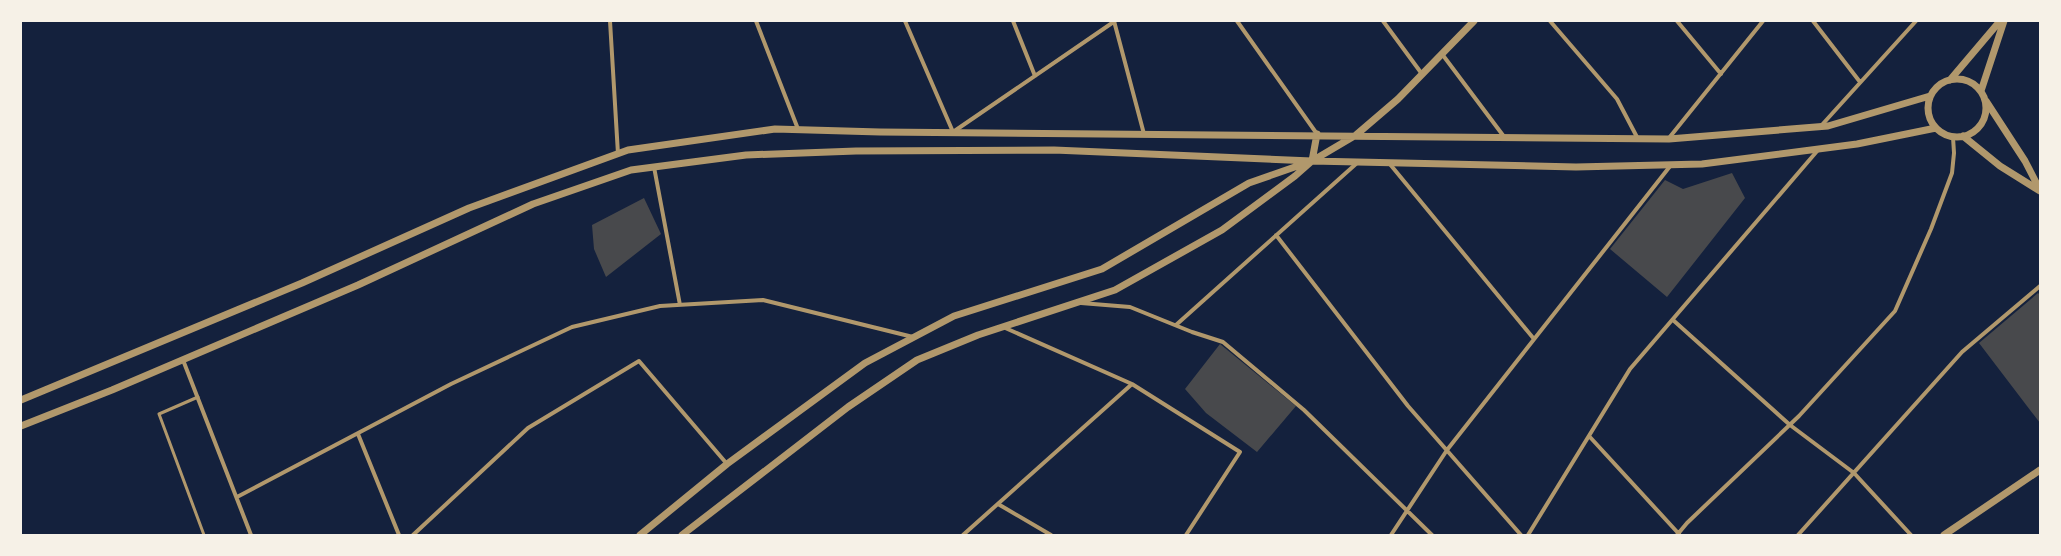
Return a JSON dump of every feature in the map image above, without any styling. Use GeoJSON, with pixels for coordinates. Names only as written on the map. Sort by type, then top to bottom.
{"type":"FeatureCollection","features":[{"type":"Feature","properties":{"kind":"street"},"geometry":{"type":"LineString","coordinates":[[610,21],[618,154]]}},
{"type":"Feature","properties":{"kind":"street"},"geometry":{"type":"LineString","coordinates":[[756,21],[798,129]]}},
{"type":"Feature","properties":{"kind":"street"},"geometry":{"type":"LineString","coordinates":[[905,21],[953,132]]}},
{"type":"Feature","properties":{"kind":"street"},"geometry":{"type":"LineString","coordinates":[[1013,21],[1035,76]]}},
{"type":"Feature","properties":{"kind":"street"},"geometry":{"type":"LineString","coordinates":[[953,132],[1114,21],[1144,134]]}},
{"type":"Feature","properties":{"kind":"street"},"geometry":{"type":"LineString","coordinates":[[682,535],[848,407],[917,360],[1003,327],[1115,290],[1222,230],[1296,176],[1312,161],[1317,134],[1237,21]]}},
{"type":"Feature","properties":{"kind":"street"},"geometry":{"type":"LineString","coordinates":[[1383,21],[1422,74]]}},
{"type":"Feature","properties":{"kind":"street"},"geometry":{"type":"LineString","coordinates":[[640,535],[727,464],[865,363],[954,316],[1102,269],[1249,183],[1312,161],[1356,135],[1398,99],[1474,21]]}},
{"type":"Feature","properties":{"kind":"street"},"geometry":{"type":"LineString","coordinates":[[1550,21],[1617,99],[1638,139]]}},
{"type":"Feature","properties":{"kind":"street"},"geometry":{"type":"LineString","coordinates":[[1677,21],[1721,74]]}},
{"type":"Feature","properties":{"kind":"street"},"geometry":{"type":"LineString","coordinates":[[1669,139],[1763,21]]}},
{"type":"Feature","properties":{"kind":"street"},"geometry":{"type":"LineString","coordinates":[[1812,21],[1860,82]]}},
{"type":"Feature","properties":{"kind":"street"},"geometry":{"type":"LineString","coordinates":[[1820,127],[1916,21]]}},
{"type":"Feature","properties":{"kind":"street"},"geometry":{"type":"LineString","coordinates":[[1950,80],[2000,21]]}},
{"type":"Feature","properties":{"kind":"street"},"geometry":{"type":"LineString","coordinates":[[1981,91],[2004,21]]}},
{"type":"Feature","properties":{"kind":"street"},"geometry":{"type":"LineString","coordinates":[[1442,54],[1505,138]]}},
{"type":"Feature","properties":{"kind":"street"},"geometry":{"type":"LineString","coordinates":[[21,400],[302,283],[469,208],[628,150],[775,129],[1669,139],[1828,126],[1930,96],[1941,83],[1950,80],[1967,80],[1981,91],[1985,100],[2025,161],[2040,190]]}},
{"type":"Feature","properties":{"kind":"street"},"geometry":{"type":"LineString","coordinates":[[1930,96],[1928,113],[1936,128],[1944,134],[1953,137],[1971,133],[1979,127],[1984,119],[1986,109],[1985,100]]}},
{"type":"Feature","properties":{"kind":"street"},"geometry":{"type":"LineString","coordinates":[[21,426],[183,360],[358,285],[533,204],[631,170],[746,155],[856,151],[1054,150],[1312,161],[1576,167],[1671,165],[1702,164],[1856,144],[1936,128]]}},
{"type":"Feature","properties":{"kind":"street"},"geometry":{"type":"LineString","coordinates":[[1962,136],[2000,166],[2040,190]]}},
{"type":"Feature","properties":{"kind":"street"},"geometry":{"type":"LineString","coordinates":[[1589,436],[1679,534],[1687,523],[1790,425],[1895,310],[1931,229],[1952,174],[1954,153],[1953,137]]}},
{"type":"Feature","properties":{"kind":"street"},"geometry":{"type":"LineString","coordinates":[[1528,535],[1630,369],[1819,149]]}},
{"type":"Feature","properties":{"kind":"street"},"geometry":{"type":"LineString","coordinates":[[1176,325],[1358,162]]}},
{"type":"Feature","properties":{"kind":"street"},"geometry":{"type":"LineString","coordinates":[[1389,162],[1534,339]]}},
{"type":"Feature","properties":{"kind":"street"},"geometry":{"type":"LineString","coordinates":[[1391,535],[1447,450],[1671,165]]}},
{"type":"Feature","properties":{"kind":"street"},"geometry":{"type":"LineString","coordinates":[[654,167],[680,305]]}},
{"type":"Feature","properties":{"kind":"street"},"geometry":{"type":"LineString","coordinates":[[1276,234],[1408,406],[1521,535]]}},
{"type":"Feature","properties":{"kind":"street"},"geometry":{"type":"LineString","coordinates":[[1798,535],[1962,352],[2040,286]]}},
{"type":"Feature","properties":{"kind":"street"},"geometry":{"type":"LineString","coordinates":[[237,497],[451,384],[572,327],[660,306],[763,300],[914,338]]}},
{"type":"Feature","properties":{"kind":"street"},"geometry":{"type":"LineString","coordinates":[[1078,303],[1130,307],[1223,342],[1304,410],[1432,535]]}},
{"type":"Feature","properties":{"kind":"street"},"geometry":{"type":"LineString","coordinates":[[1673,320],[1790,425],[1854,473],[1911,535]]}},
{"type":"Feature","properties":{"kind":"street"},"geometry":{"type":"LineString","coordinates":[[1003,327],[1132,384],[1240,452],[1186,535]]}},
{"type":"Feature","properties":{"kind":"street"},"geometry":{"type":"LineString","coordinates":[[183,360],[251,535]]}},
{"type":"Feature","properties":{"kind":"street"},"geometry":{"type":"LineString","coordinates":[[413,535],[528,428],[640,361],[727,464]]}},
{"type":"Feature","properties":{"kind":"street"},"geometry":{"type":"LineString","coordinates":[[963,535],[1132,384]]}},
{"type":"Feature","properties":{"kind":"street"},"geometry":{"type":"LineString","coordinates":[[358,434],[399,535]]}},
{"type":"Feature","properties":{"kind":"street"},"geometry":{"type":"LineString","coordinates":[[1944,535],[2040,470]]}},
{"type":"Feature","properties":{"kind":"street"},"geometry":{"type":"LineString","coordinates":[[998,504],[1051,535]]}},
{"type":"Feature","properties":{"kind":"lane"},"geometry":{"type":"LineString","coordinates":[[198,397],[159,414],[204,535]]}},
{"type":"Feature","properties":{"kind":"building"},"geometry":{"type":"Polygon","coordinates":[[[1732,173],[1745,198],[1667,297],[1610,249],[1665,180],[1683,189],[1732,173]]]}},
{"type":"Feature","properties":{"kind":"building"},"geometry":{"type":"Polygon","coordinates":[[[644,198],[661,234],[606,277],[594,249],[592,225],[644,198]]]}},
{"type":"Feature","properties":{"kind":"building"},"geometry":{"type":"Polygon","coordinates":[[[2038,293],[2040,295],[2040,423],[1979,343],[2038,293]]]}},
{"type":"Feature","properties":{"kind":"building"},"geometry":{"type":"Polygon","coordinates":[[[1220,344],[1296,406],[1257,452],[1206,413],[1185,389],[1220,344]]]}}]}
